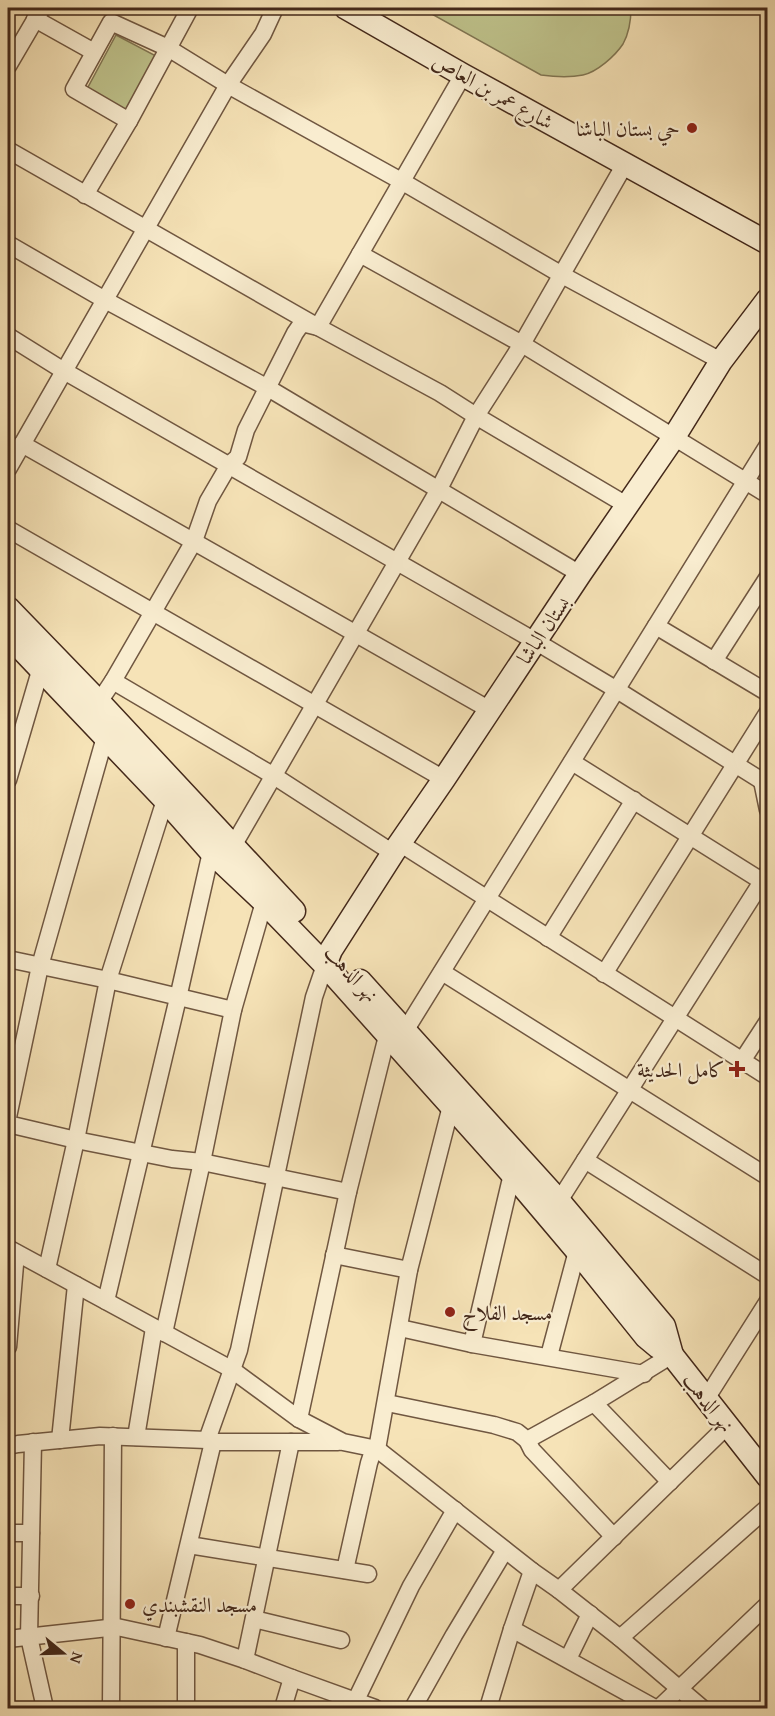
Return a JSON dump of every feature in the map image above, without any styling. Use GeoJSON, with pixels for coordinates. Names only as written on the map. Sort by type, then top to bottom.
{"type":"FeatureCollection","features":[{"type":"Feature","properties":{"kind":"main road","name":"شارع عمر بن العاص"},"geometry":{"type":"LineString","coordinates":[[346,8],[768,243]]}},
{"type":"Feature","properties":{"kind":"main road","name":"بستان الباشا"},"geometry":{"type":"LineString","coordinates":[[328,957],[535,641],[674,437],[721,361],[768,300]]}},
{"type":"Feature","properties":{"kind":"main road","name":"نهر الدهب"},"geometry":{"type":"LineString","coordinates":[[8,608],[233,846],[396,1034],[559,1201],[664,1326],[672,1355],[768,1477]]}},
{"type":"Feature","properties":{"kind":"main road","name":"نهر الدهب"},"geometry":{"type":"LineString","coordinates":[[8,635],[165,800],[211,852],[264,902],[328,957]]}},
{"type":"Feature","properties":{"kind":"main road","name":"نهر الدهب"},"geometry":{"type":"LineString","coordinates":[[396,1034],[451,1107],[512,1174],[646,1336],[658,1347],[672,1355]]}},
{"type":"Feature","properties":{"kind":"street"},"geometry":{"type":"LineString","coordinates":[[85,195],[129,121],[190,8]]}},
{"type":"Feature","properties":{"kind":"street"},"geometry":{"type":"LineString","coordinates":[[8,469],[228,85],[263,34],[275,8]]}},
{"type":"Feature","properties":{"kind":"street"},"geometry":{"type":"LineString","coordinates":[[8,66],[38,13],[94,52]]}},
{"type":"Feature","properties":{"kind":"street"},"geometry":{"type":"LineString","coordinates":[[129,121],[74,89],[111,22],[168,48],[228,85],[403,182],[561,275],[721,361]]}},
{"type":"Feature","properties":{"kind":"street"},"geometry":{"type":"LineString","coordinates":[[318,327],[463,75]]}},
{"type":"Feature","properties":{"kind":"street"},"geometry":{"type":"LineString","coordinates":[[8,150],[318,327],[420,382],[628,506]]}},
{"type":"Feature","properties":{"kind":"street"},"geometry":{"type":"LineString","coordinates":[[233,846],[438,491],[476,416],[522,344],[625,164]]}},
{"type":"Feature","properties":{"kind":"street"},"geometry":{"type":"LineString","coordinates":[[8,244],[105,300],[268,388],[580,574]]}},
{"type":"Feature","properties":{"kind":"street"},"geometry":{"type":"LineString","coordinates":[[360,254],[522,344],[768,495]]}},
{"type":"Feature","properties":{"kind":"street"},"geometry":{"type":"LineString","coordinates":[[99,702],[194,541],[208,501],[229,465],[238,457],[246,430],[295,333],[302,323],[318,327]]}},
{"type":"Feature","properties":{"kind":"street"},"geometry":{"type":"LineString","coordinates":[[8,336],[64,371],[535,641],[765,781],[768,810]]}},
{"type":"Feature","properties":{"kind":"street"},"geometry":{"type":"LineString","coordinates":[[22,444],[490,710]]}},
{"type":"Feature","properties":{"kind":"street"},"geometry":{"type":"LineString","coordinates":[[299,1419],[348,1192],[396,1034],[442,972],[768,445]]}},
{"type":"Feature","properties":{"kind":"street"},"geometry":{"type":"LineString","coordinates":[[8,529],[444,779]]}},
{"type":"Feature","properties":{"kind":"street"},"geometry":{"type":"LineString","coordinates":[[714,661],[768,577]]}},
{"type":"Feature","properties":{"kind":"street"},"geometry":{"type":"LineString","coordinates":[[656,626],[768,693]]}},
{"type":"Feature","properties":{"kind":"street"},"geometry":{"type":"LineString","coordinates":[[8,780],[40,670]]}},
{"type":"Feature","properties":{"kind":"street"},"geometry":{"type":"LineString","coordinates":[[113,681],[397,849],[487,899],[768,1077]]}},
{"type":"Feature","properties":{"kind":"street"},"geometry":{"type":"LineString","coordinates":[[604,974],[768,712]]}},
{"type":"Feature","properties":{"kind":"street"},"geometry":{"type":"LineString","coordinates":[[8,1117],[40,966],[105,737]]}},
{"type":"Feature","properties":{"kind":"street"},"geometry":{"type":"LineString","coordinates":[[559,1201],[766,879],[690,836],[572,762]]}},
{"type":"Feature","properties":{"kind":"street"},"geometry":{"type":"LineString","coordinates":[[47,1269],[108,980],[165,800]]}},
{"type":"Feature","properties":{"kind":"street"},"geometry":{"type":"LineString","coordinates":[[548,938],[634,800]]}},
{"type":"Feature","properties":{"kind":"street"},"geometry":{"type":"LineString","coordinates":[[106,1301],[211,852]]}},
{"type":"Feature","properties":{"kind":"street"},"geometry":{"type":"LineString","coordinates":[[136,1437],[159,1330],[202,1162],[233,1010],[264,902]]}},
{"type":"Feature","properties":{"kind":"street"},"geometry":{"type":"LineString","coordinates":[[166,1638],[189,1545],[210,1441],[231,1369],[239,1350],[314,997],[328,957]]}},
{"type":"Feature","properties":{"kind":"street"},"geometry":{"type":"LineString","coordinates":[[8,959],[233,1010]]}},
{"type":"Feature","properties":{"kind":"street"},"geometry":{"type":"LineString","coordinates":[[442,972],[768,1177]]}},
{"type":"Feature","properties":{"kind":"street"},"geometry":{"type":"LineString","coordinates":[[742,1061],[768,1021]]}},
{"type":"Feature","properties":{"kind":"street"},"geometry":{"type":"LineString","coordinates":[[345,1570],[369,1462],[377,1449],[387,1403],[409,1270],[451,1107]]}},
{"type":"Feature","properties":{"kind":"street"},"geometry":{"type":"LineString","coordinates":[[8,1124],[76,1140],[202,1162],[348,1192]]}},
{"type":"Feature","properties":{"kind":"street"},"geometry":{"type":"LineString","coordinates":[[585,1160],[768,1276]]}},
{"type":"Feature","properties":{"kind":"street"},"geometry":{"type":"LineString","coordinates":[[472,1344],[512,1174]]}},
{"type":"Feature","properties":{"kind":"street"},"geometry":{"type":"LineString","coordinates":[[8,1347],[12,1251],[231,1369],[299,1419],[343,1442]]}},
{"type":"Feature","properties":{"kind":"street"},"geometry":{"type":"LineString","coordinates":[[549,1356],[577,1251]]}},
{"type":"Feature","properties":{"kind":"street"},"geometry":{"type":"LineString","coordinates":[[334,1255],[409,1270]]}},
{"type":"Feature","properties":{"kind":"street"},"geometry":{"type":"LineString","coordinates":[[60,1440],[76,1286]]}},
{"type":"Feature","properties":{"kind":"street"},"geometry":{"type":"LineString","coordinates":[[706,1399],[765,1314]]}},
{"type":"Feature","properties":{"kind":"street"},"geometry":{"type":"LineString","coordinates":[[400,1328],[472,1344],[644,1374]]}},
{"type":"Feature","properties":{"kind":"street"},"geometry":{"type":"LineString","coordinates":[[527,1440],[644,1374],[672,1355]]}},
{"type":"Feature","properties":{"kind":"street"},"geometry":{"type":"LineString","coordinates":[[387,1403],[494,1425],[517,1432],[527,1440],[532,1450],[614,1536]]}},
{"type":"Feature","properties":{"kind":"street"},"geometry":{"type":"LineString","coordinates":[[594,1403],[669,1482]]}},
{"type":"Feature","properties":{"kind":"street"},"geometry":{"type":"LineString","coordinates":[[559,1590],[728,1426]]}},
{"type":"Feature","properties":{"kind":"street"},"geometry":{"type":"LineString","coordinates":[[111,1708],[113,1436]]}},
{"type":"Feature","properties":{"kind":"street"},"geometry":{"type":"LineString","coordinates":[[8,1446],[113,1436],[210,1441],[343,1442],[377,1449],[590,1614],[702,1708]]}},
{"type":"Feature","properties":{"kind":"street"},"geometry":{"type":"LineString","coordinates":[[33,1442],[29,1637],[45,1708]]}},
{"type":"Feature","properties":{"kind":"street"},"geometry":{"type":"LineString","coordinates":[[245,1660],[291,1442]]}},
{"type":"Feature","properties":{"kind":"street"},"geometry":{"type":"LineString","coordinates":[[620,1638],[768,1507]]}},
{"type":"Feature","properties":{"kind":"street"},"geometry":{"type":"LineString","coordinates":[[355,1702],[411,1587],[455,1510]]}},
{"type":"Feature","properties":{"kind":"street"},"geometry":{"type":"LineString","coordinates":[[8,1533],[31,1533]]}},
{"type":"Feature","properties":{"kind":"street"},"geometry":{"type":"LineString","coordinates":[[189,1545],[368,1574]]}},
{"type":"Feature","properties":{"kind":"street"},"geometry":{"type":"LineString","coordinates":[[413,1708],[505,1550]]}},
{"type":"Feature","properties":{"kind":"street"},"geometry":{"type":"LineString","coordinates":[[488,1708],[532,1570]]}},
{"type":"Feature","properties":{"kind":"street"},"geometry":{"type":"LineString","coordinates":[[8,1596],[31,1596]]}},
{"type":"Feature","properties":{"kind":"street"},"geometry":{"type":"LineString","coordinates":[[512,1629],[655,1708],[679,1689],[768,1604]]}},
{"type":"Feature","properties":{"kind":"street"},"geometry":{"type":"LineString","coordinates":[[568,1659],[590,1614]]}},
{"type":"Feature","properties":{"kind":"street"},"geometry":{"type":"LineString","coordinates":[[254,1619],[341,1641]]}},
{"type":"Feature","properties":{"kind":"street"},"geometry":{"type":"LineString","coordinates":[[8,1639],[117,1627],[186,1642],[245,1660],[375,1708]]}},
{"type":"Feature","properties":{"kind":"street"},"geometry":{"type":"LineString","coordinates":[[186,1642],[186,1708]]}},
{"type":"Feature","properties":{"kind":"street"},"geometry":{"type":"LineString","coordinates":[[283,1708],[292,1678]]}},
{"type":"Feature","properties":{"kind":"green space"},"geometry":{"type":"Polygon","coordinates":[[[421,8],[631,8],[627,35],[623,44],[605,63],[588,73],[562,77],[541,75],[421,8]]]}},
{"type":"Feature","properties":{"kind":"green space"},"geometry":{"type":"Polygon","coordinates":[[[116,35],[156,56],[126,110],[87,89],[116,35]]]}},
{"type":"Feature","properties":{"kind":"place","name":"حي بستان الباشا"},"geometry":{"type":"Point","coordinates":[692,128]}},
{"type":"Feature","properties":{"kind":"place","name":"كامل الحديثة"},"geometry":{"type":"Point","coordinates":[737,1069]}},
{"type":"Feature","properties":{"kind":"place","name":"مسجد الفلاح"},"geometry":{"type":"Point","coordinates":[450,1312]}},
{"type":"Feature","properties":{"kind":"place","name":"مسجد النقشبندي"},"geometry":{"type":"Point","coordinates":[130,1604]}}]}
